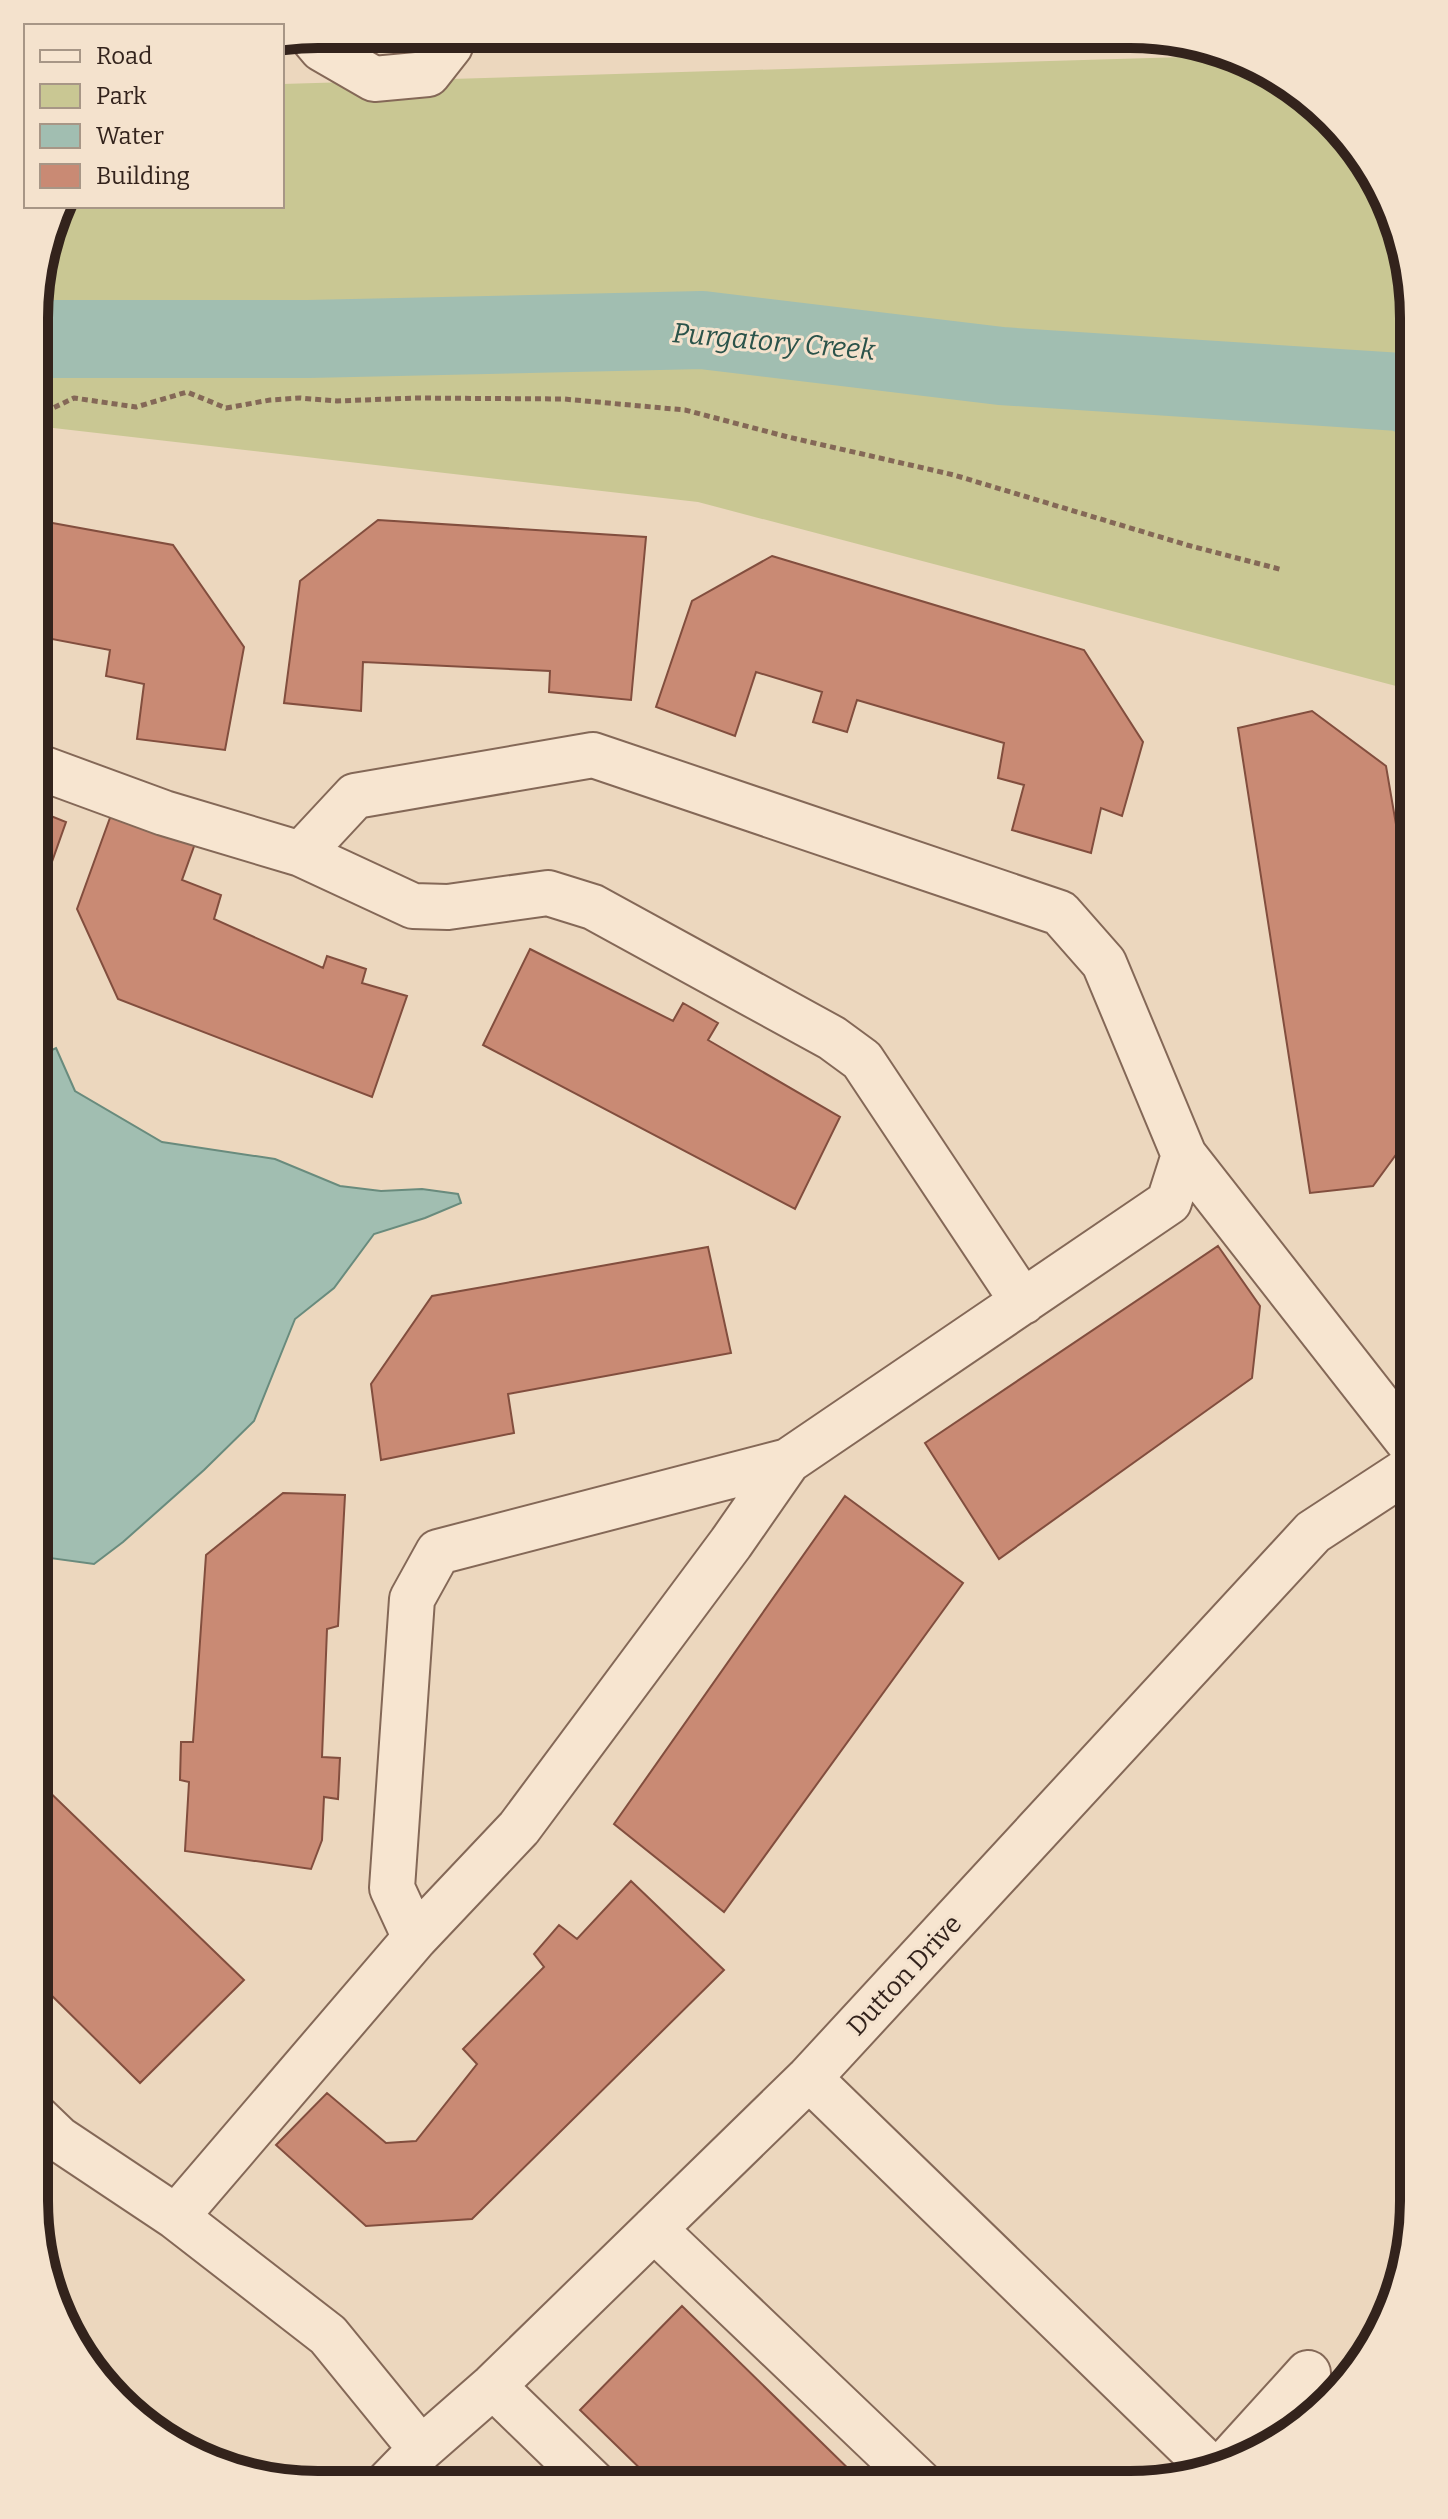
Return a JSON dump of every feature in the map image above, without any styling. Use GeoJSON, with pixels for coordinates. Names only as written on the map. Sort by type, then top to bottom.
{"type":"FeatureCollection","features":[{"type":"Feature","properties":{"kind":"street"},"geometry":{"type":"LineString","coordinates":[[321,48],[374,79],[428,74],[448,48]]}},
{"type":"Feature","properties":{"kind":"street"},"geometry":{"type":"LineString","coordinates":[[301,854],[355,796],[593,755],[1060,913],[1104,963],[1184,1155],[1399,1430]]}},
{"type":"Feature","properties":{"kind":"street"},"geometry":{"type":"LineString","coordinates":[[48,770],[164,813],[301,854],[413,906],[448,907],[548,893],[593,907],[832,1038],[862,1060],[1023,1302]]}},
{"type":"Feature","properties":{"kind":"street"},"geometry":{"type":"LineString","coordinates":[[415,1938],[392,1888],[412,1599],[438,1552],[788,1461],[1169,1202],[1184,1155]]}},
{"type":"Feature","properties":{"kind":"street"},"geometry":{"type":"LineString","coordinates":[[176,2217],[415,1938],[519,1828],[731,1543],[788,1461]]}},
{"type":"Feature","properties":{"kind":"street","name":"Dutton Drive"},"geometry":{"type":"LineString","coordinates":[[400,2471],[493,2386],[809,2078],[1313,1532],[1399,1476]]}},
{"type":"Feature","properties":{"kind":"street"},"geometry":{"type":"LineString","coordinates":[[809,2078],[1206,2460]]}},
{"type":"Feature","properties":{"kind":"street"},"geometry":{"type":"LineString","coordinates":[[48,2128],[59,2139],[176,2217],[328,2335],[421,2449]]}},
{"type":"Feature","properties":{"kind":"street"},"geometry":{"type":"LineString","coordinates":[[654,2229],[907,2471]]}},
{"type":"Feature","properties":{"kind":"street"},"geometry":{"type":"LineString","coordinates":[[1238,2448],[1308,2373]]}},
{"type":"Feature","properties":{"kind":"street"},"geometry":{"type":"LineString","coordinates":[[493,2386],[581,2471]]}},
{"type":"Feature","properties":{"kind":"path"},"geometry":{"type":"LineString","coordinates":[[48,410],[74,398],[136,407],[187,392],[226,408],[285,399],[445,398],[564,399],[685,410],[954,475],[1187,545],[1283,570]]}},
{"type":"Feature","properties":{"kind":"green space"},"geometry":{"type":"Polygon","coordinates":[[[1198,57],[1265,84],[1321,127],[1344,154],[1364,183],[1379,215],[1395,266],[1400,318],[1400,703],[1396,686],[698,502],[48,427],[50,283],[62,231],[72,208],[284,208],[284,84],[1198,57]]]}},
{"type":"Feature","properties":{"kind":"water"},"geometry":{"type":"Polygon","coordinates":[[[56,1048],[75,1091],[162,1142],[275,1159],[340,1186],[381,1191],[422,1189],[458,1194],[461,1203],[374,1234],[334,1288],[295,1319],[254,1421],[204,1470],[94,1564],[48,1558],[48,1052],[56,1048]]]}},
{"type":"Feature","properties":{"kind":"building"},"geometry":{"type":"Polygon","coordinates":[[[378,520],[646,537],[631,700],[549,692],[550,671],[363,662],[361,711],[284,703],[300,581],[378,520]]]}},
{"type":"Feature","properties":{"kind":"building"},"geometry":{"type":"Polygon","coordinates":[[[48,522],[173,545],[244,647],[225,750],[137,739],[144,684],[106,676],[110,650],[48,638],[48,522]]]}},
{"type":"Feature","properties":{"kind":"building"},"geometry":{"type":"Polygon","coordinates":[[[772,556],[1084,650],[1143,742],[1122,816],[1101,808],[1091,853],[1012,830],[1024,785],[998,778],[1004,743],[857,700],[847,732],[813,722],[822,692],[756,672],[735,736],[656,707],[692,601],[772,556]]]}},
{"type":"Feature","properties":{"kind":"building"},"geometry":{"type":"Polygon","coordinates":[[[1312,711],[1386,766],[1400,846],[1400,1150],[1373,1186],[1310,1193],[1238,728],[1312,711]]]}},
{"type":"Feature","properties":{"kind":"building"},"geometry":{"type":"Polygon","coordinates":[[[115,804],[197,838],[182,880],[221,895],[214,919],[323,968],[327,956],[366,969],[362,983],[407,996],[372,1097],[118,999],[77,909],[115,804]]]}},
{"type":"Feature","properties":{"kind":"building"},"geometry":{"type":"Polygon","coordinates":[[[48,815],[66,822],[48,873],[48,815]]]}},
{"type":"Feature","properties":{"kind":"building"},"geometry":{"type":"Polygon","coordinates":[[[530,949],[673,1021],[683,1003],[718,1023],[708,1040],[840,1117],[795,1209],[483,1045],[530,949]]]}},
{"type":"Feature","properties":{"kind":"building"},"geometry":{"type":"Polygon","coordinates":[[[1218,1246],[1260,1306],[1252,1378],[999,1559],[925,1443],[1218,1246]]]}},
{"type":"Feature","properties":{"kind":"building"},"geometry":{"type":"Polygon","coordinates":[[[708,1247],[731,1353],[508,1394],[514,1433],[381,1460],[371,1384],[432,1296],[708,1247]]]}},
{"type":"Feature","properties":{"kind":"building"},"geometry":{"type":"Polygon","coordinates":[[[283,1493],[345,1495],[338,1626],[327,1629],[322,1757],[340,1758],[338,1799],[324,1797],[322,1840],[311,1869],[185,1851],[189,1782],[180,1780],[181,1742],[193,1742],[206,1555],[283,1493]]]}},
{"type":"Feature","properties":{"kind":"building"},"geometry":{"type":"Polygon","coordinates":[[[845,1496],[963,1583],[724,1912],[614,1824],[845,1496]]]}},
{"type":"Feature","properties":{"kind":"building"},"geometry":{"type":"Polygon","coordinates":[[[48,1791],[244,1980],[140,2083],[48,1992],[48,1791]]]}},
{"type":"Feature","properties":{"kind":"building"},"geometry":{"type":"Polygon","coordinates":[[[631,1881],[724,1970],[472,2219],[366,2226],[276,2145],[327,2093],[386,2143],[416,2141],[477,2064],[463,2049],[544,1967],[534,1954],[559,1925],[577,1939],[631,1881]]]}},
{"type":"Feature","properties":{"kind":"building"},"geometry":{"type":"Polygon","coordinates":[[[682,2306],[851,2471],[643,2471],[580,2410],[682,2306]]]}},
{"type":"Feature","properties":{"kind":"waterway","name":"Purgatory Creek"},"geometry":{"type":"LineString","coordinates":[[48,339],[308,339],[702,330],[1001,366],[1400,392]]}}]}
